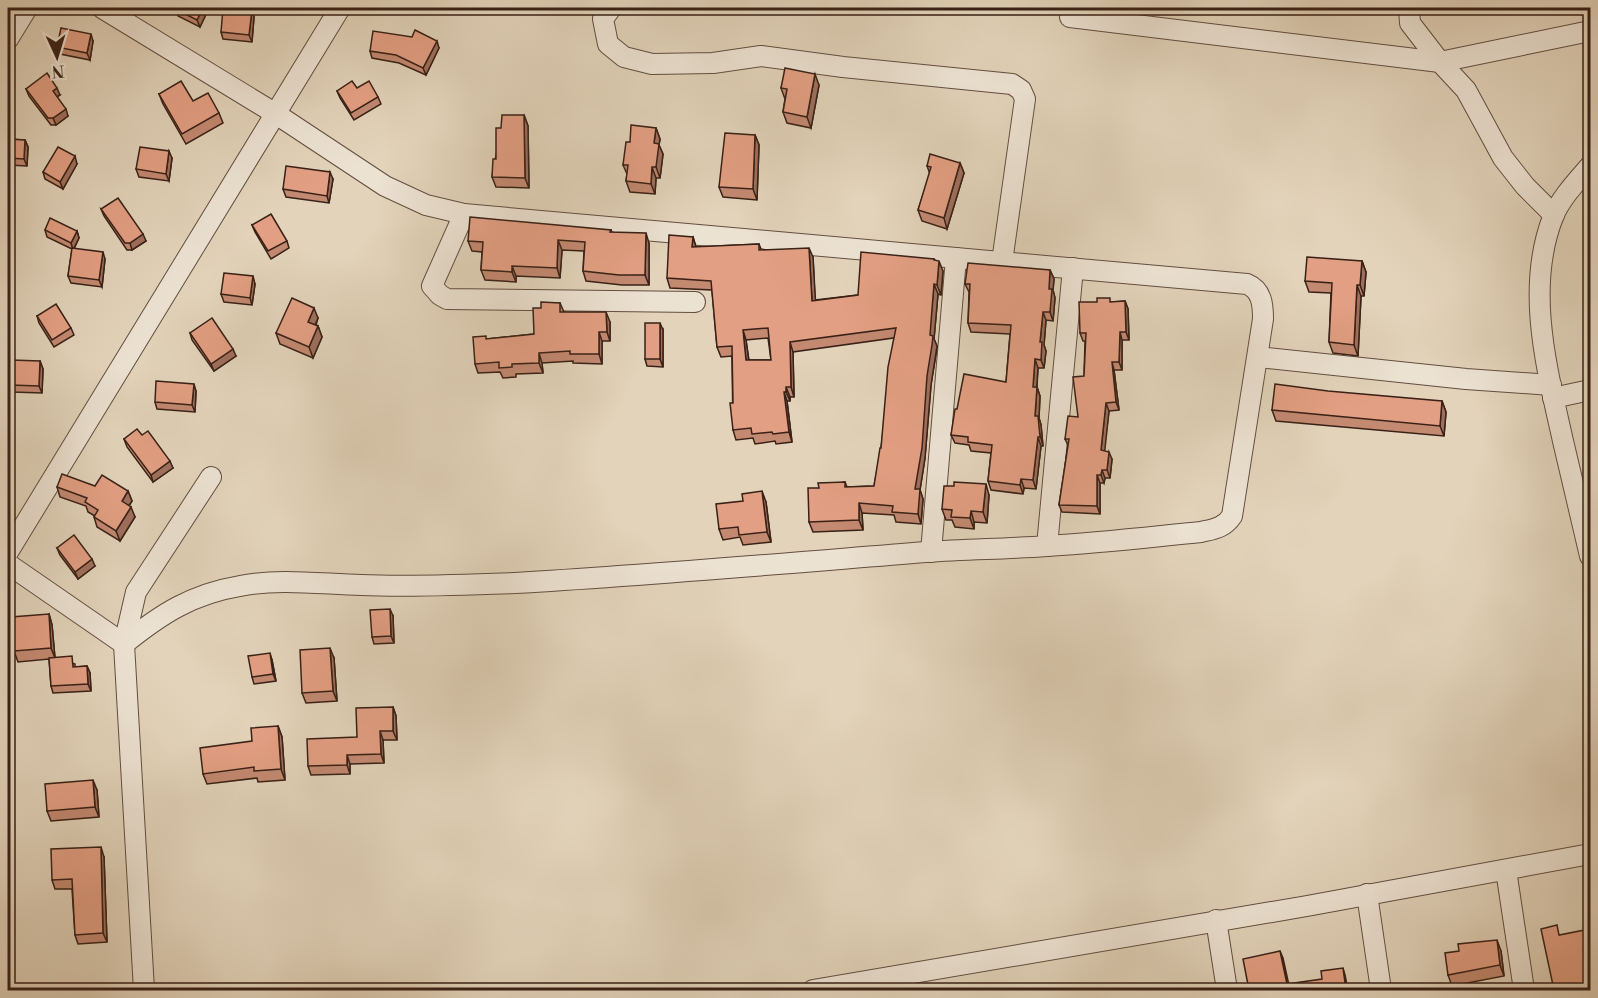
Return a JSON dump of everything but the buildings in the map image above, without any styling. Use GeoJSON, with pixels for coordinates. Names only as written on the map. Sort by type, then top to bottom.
{"type":"FeatureCollection","features":[{"type":"Feature","properties":{"kind":"street"},"geometry":{"type":"LineString","coordinates":[[8,39],[27,8]]}},
{"type":"Feature","properties":{"kind":"street"},"geometry":{"type":"LineString","coordinates":[[102,8],[276,114],[377,181],[426,205],[464,214],[1247,284],[1254,286],[1263,303],[1258,357],[1232,516],[1220,527],[1201,532],[1047,546],[931,552],[687,572],[476,585],[364,585],[291,582],[243,585],[209,592],[186,602],[156,618],[124,644]]}},
{"type":"Feature","properties":{"kind":"street"},"geometry":{"type":"LineString","coordinates":[[8,552],[340,8]]}},
{"type":"Feature","properties":{"kind":"street"},"geometry":{"type":"LineString","coordinates":[[611,8],[603,19],[608,44],[624,57],[652,64],[713,63],[761,56],[843,67],[1012,84],[1021,90],[1025,99],[1002,262]]}},
{"type":"Feature","properties":{"kind":"street"},"geometry":{"type":"LineString","coordinates":[[1409,8],[1410,23],[1440,62],[1466,90],[1503,158],[1525,186],[1554,215]]}},
{"type":"Feature","properties":{"kind":"street"},"geometry":{"type":"LineString","coordinates":[[1070,17],[1440,62],[1590,31]]}},
{"type":"Feature","properties":{"kind":"street"},"geometry":{"type":"LineString","coordinates":[[1590,166],[1554,215],[1543,250],[1539,276],[1542,333],[1552,391],[1590,556]]}},
{"type":"Feature","properties":{"kind":"street"},"geometry":{"type":"LineString","coordinates":[[464,214],[432,286],[447,299],[695,302]]}},
{"type":"Feature","properties":{"kind":"street"},"geometry":{"type":"LineString","coordinates":[[931,552],[956,258]]}},
{"type":"Feature","properties":{"kind":"street"},"geometry":{"type":"LineString","coordinates":[[1047,546],[1072,268]]}},
{"type":"Feature","properties":{"kind":"street"},"geometry":{"type":"LineString","coordinates":[[1258,357],[1466,379],[1552,391],[1590,390]]}},
{"type":"Feature","properties":{"kind":"street"},"geometry":{"type":"LineString","coordinates":[[144,990],[124,644],[136,592],[210,477]]}},
{"type":"Feature","properties":{"kind":"street"},"geometry":{"type":"LineString","coordinates":[[8,564],[124,644]]}},
{"type":"Feature","properties":{"kind":"street"},"geometry":{"type":"LineString","coordinates":[[813,990],[878,986],[1216,921],[1590,854]]}},
{"type":"Feature","properties":{"kind":"street"},"geometry":{"type":"LineString","coordinates":[[1506,870],[1524,990]]}},
{"type":"Feature","properties":{"kind":"street"},"geometry":{"type":"LineString","coordinates":[[1367,894],[1381,990]]}},
{"type":"Feature","properties":{"kind":"street"},"geometry":{"type":"LineString","coordinates":[[1216,921],[1227,990]]}}]}
